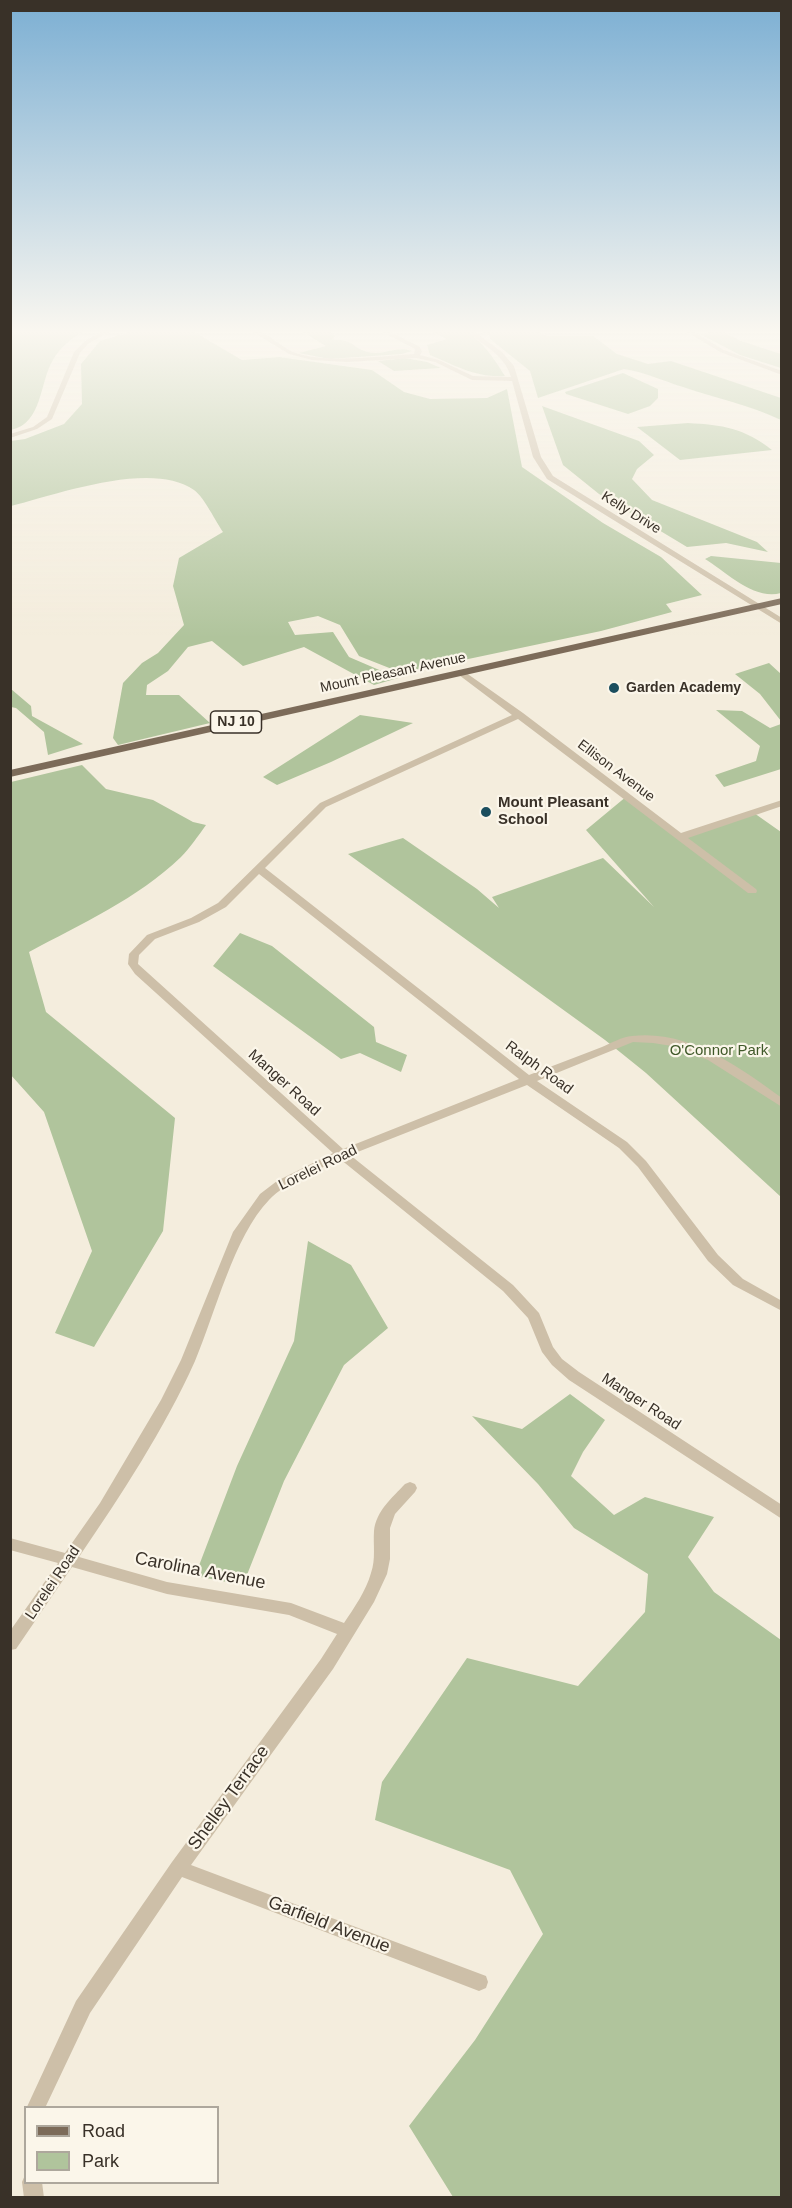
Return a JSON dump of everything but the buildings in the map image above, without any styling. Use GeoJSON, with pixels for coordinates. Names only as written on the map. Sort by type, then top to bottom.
{"type":"FeatureCollection","features":[{"type":"Feature","properties":{"kind":"main road","name":"Mount Pleasant Avenue"},"geometry":{"type":"LineString","coordinates":[[10,774],[782,601]]}},
{"type":"Feature","properties":{"kind":"street","name":"Kelly Drive"},"geometry":{"type":"LineString","coordinates":[[530,432],[537,457],[550,477],[782,622]]}},
{"type":"Feature","properties":{"kind":"street","name":"Ellison Avenue"},"geometry":{"type":"LineString","coordinates":[[462,673],[752,891]]}},
{"type":"Feature","properties":{"kind":"street","name":"Manger Road"},"geometry":{"type":"LineString","coordinates":[[520,715],[323,805],[222,905],[209,913],[151,936],[134,954],[133,964],[139,972],[341,1154],[508,1288],[534,1316],[548,1349],[557,1362],[574,1376],[782,1513]]}},
{"type":"Feature","properties":{"kind":"street"},"geometry":{"type":"LineString","coordinates":[[680,837],[782,803]]}},
{"type":"Feature","properties":{"kind":"street","name":"Ralph Road"},"geometry":{"type":"LineString","coordinates":[[260,869],[529,1081],[623,1145],[642,1164],[713,1258],[738,1282],[782,1307]]}},
{"type":"Feature","properties":{"kind":"street","name":"Lorelei Road"},"geometry":{"type":"LineString","coordinates":[[10,1644],[105,1507],[168,1401],[188,1360],[238,1235],[250,1214],[264,1197],[280,1184],[341,1154],[632,1039],[652,1038],[670,1041],[697,1051],[742,1074],[782,1104]]}},
{"type":"Feature","properties":{"kind":"street","name":"Shelley Terrace"},"geometry":{"type":"LineString","coordinates":[[35,2106],[83,2007],[178,1868],[327,1664],[368,1598],[379,1574],[382,1559],[382,1528],[388,1511],[410,1488]]}},
{"type":"Feature","properties":{"kind":"street","name":"Carolina Avenue"},"geometry":{"type":"LineString","coordinates":[[10,1544],[166,1588],[291,1609],[346,1631]]}},
{"type":"Feature","properties":{"kind":"street","name":"Garfield Avenue"},"geometry":{"type":"LineString","coordinates":[[178,1868],[479,1982]]}},
{"type":"Feature","properties":{"kind":"green space"},"geometry":{"type":"Polygon","coordinates":[[[43,432],[515,432],[522,467],[603,523],[661,557],[702,595],[666,604],[672,612],[601,631],[402,673],[359,656],[340,625],[318,616],[288,622],[295,635],[333,632],[349,657],[398,678],[374,685],[304,647],[243,666],[212,641],[188,647],[168,671],[147,685],[146,695],[179,695],[210,723],[118,745],[113,738],[123,683],[142,663],[158,653],[184,625],[173,586],[179,558],[223,532],[198,493],[176,482],[154,478],[104,482],[11,506],[11,441],[25,439],[43,432]]]}},
{"type":"Feature","properties":{"kind":"green space"},"geometry":{"type":"Polygon","coordinates":[[[551,432],[614,432],[639,441],[654,455],[637,469],[632,479],[652,500],[757,542],[768,552],[726,543],[687,547],[599,494],[563,465],[551,432]]]}},
{"type":"Feature","properties":{"kind":"green space"},"geometry":{"type":"Polygon","coordinates":[[[644,432],[742,432],[772,450],[680,460],[644,432]]]}},
{"type":"Feature","properties":{"kind":"green space"},"geometry":{"type":"Polygon","coordinates":[[[711,556],[781,563],[781,593],[761,593],[741,584],[705,559],[711,556]]]}},
{"type":"Feature","properties":{"kind":"green space"},"geometry":{"type":"Polygon","coordinates":[[[769,663],[781,674],[781,721],[760,694],[735,674],[769,663]]]}},
{"type":"Feature","properties":{"kind":"green space"},"geometry":{"type":"Polygon","coordinates":[[[11,689],[31,706],[32,716],[83,744],[48,755],[44,732],[16,708],[11,707],[11,689]]]}},
{"type":"Feature","properties":{"kind":"green space"},"geometry":{"type":"Polygon","coordinates":[[[716,710],[742,711],[770,728],[781,724],[781,769],[724,787],[715,775],[756,761],[760,746],[716,710]]]}},
{"type":"Feature","properties":{"kind":"green space"},"geometry":{"type":"Polygon","coordinates":[[[360,715],[413,723],[277,785],[263,777],[360,715]]]}},
{"type":"Feature","properties":{"kind":"green space"},"geometry":{"type":"Polygon","coordinates":[[[82,765],[106,789],[153,800],[193,822],[206,825],[181,857],[146,886],[108,910],[29,952],[46,1012],[175,1118],[163,1231],[94,1347],[55,1333],[92,1251],[44,1112],[10,1074],[11,782],[82,765]]]}},
{"type":"Feature","properties":{"kind":"green space","name":"O'Connor Park"},"geometry":{"type":"Polygon","coordinates":[[[627,796],[680,837],[754,813],[781,832],[781,1197],[646,1073],[605,1040],[348,854],[403,838],[477,889],[499,908],[492,897],[603,858],[654,907],[586,830],[627,796]]]}},
{"type":"Feature","properties":{"kind":"green space"},"geometry":{"type":"Polygon","coordinates":[[[240,933],[272,946],[374,1027],[376,1042],[407,1055],[401,1072],[360,1053],[341,1059],[213,966],[240,933]]]}},
{"type":"Feature","properties":{"kind":"green space"},"geometry":{"type":"Polygon","coordinates":[[[308,1241],[351,1265],[388,1328],[344,1365],[284,1481],[243,1585],[195,1576],[237,1466],[294,1341],[308,1241]]]}},
{"type":"Feature","properties":{"kind":"green space"},"geometry":{"type":"Polygon","coordinates":[[[570,1394],[605,1420],[583,1452],[571,1476],[614,1515],[645,1497],[714,1517],[688,1557],[714,1592],[781,1640],[781,2197],[453,2197],[409,2126],[475,2040],[543,1934],[510,1870],[375,1820],[382,1782],[467,1658],[578,1686],[645,1612],[648,1574],[574,1528],[538,1484],[472,1416],[522,1429],[570,1394]]]}},
{"type":"Feature","properties":{"kind":"place","name":"Garden Academy"},"geometry":{"type":"Point","coordinates":[614,688]}},
{"type":"Feature","properties":{"kind":"place","name":"Mount Pleasant School"},"geometry":{"type":"Point","coordinates":[486,812]}}]}
